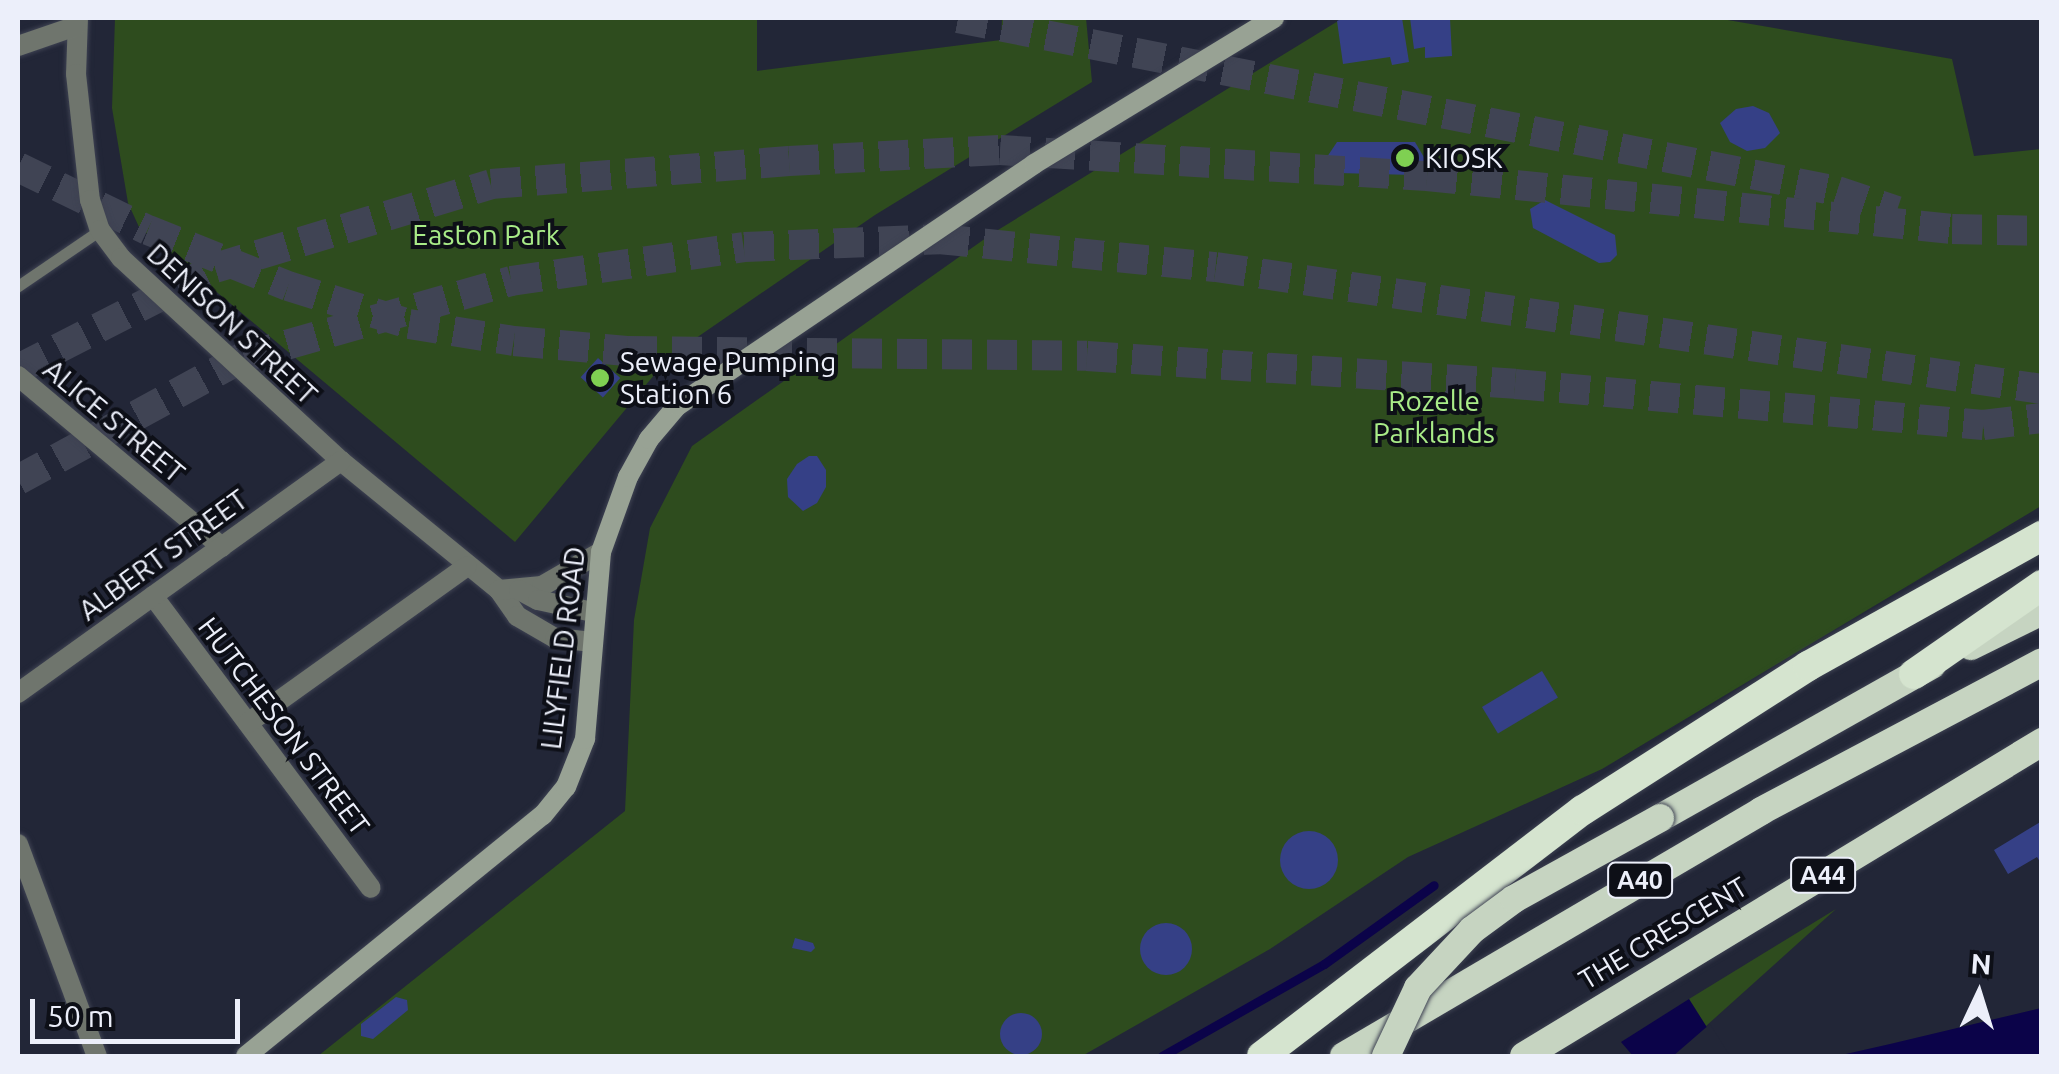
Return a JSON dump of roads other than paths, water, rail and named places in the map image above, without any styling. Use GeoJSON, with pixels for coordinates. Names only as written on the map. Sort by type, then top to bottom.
{"type":"FeatureCollection","features":[{"type":"Feature","properties":{"kind":"highway"},"geometry":{"type":"LineString","coordinates":[[1262,1056],[1583,810],[1808,666],[2042,536]]}},
{"type":"Feature","properties":{"kind":"highway"},"geometry":{"type":"LineString","coordinates":[[1914,674],[2042,585]]}},
{"type":"Feature","properties":{"kind":"highway"},"geometry":{"type":"LineString","coordinates":[[1386,1056],[1418,988],[1472,930],[1514,899],[1914,674],[2042,612]]}},
{"type":"Feature","properties":{"kind":"highway","name":"THE CRESCENT"},"geometry":{"type":"LineString","coordinates":[[1344,1056],[1519,950],[1850,763],[2042,662]]}},
{"type":"Feature","properties":{"kind":"highway","name":"THE CRESCENT"},"geometry":{"type":"LineString","coordinates":[[1524,1056],[2042,742]]}},
{"type":"Feature","properties":{"kind":"main road","name":"LILYFIELD ROAD"},"geometry":{"type":"LineString","coordinates":[[246,1056],[543,815],[566,787],[585,739],[600,552],[628,478],[650,439],[698,389],[1034,164],[1274,18]]}},
{"type":"Feature","properties":{"kind":"street"},"geometry":{"type":"LineString","coordinates":[[18,46],[77,22]]}},
{"type":"Feature","properties":{"kind":"street","name":"DENISON STREET"},"geometry":{"type":"LineString","coordinates":[[77,22],[79,118],[90,200],[100,230],[121,258],[341,461],[468,566],[509,590],[593,612]]}},
{"type":"Feature","properties":{"kind":"street","name":"ALICE STREET"},"geometry":{"type":"LineString","coordinates":[[18,376],[222,546]]}},
{"type":"Feature","properties":{"kind":"street","name":"ALBERT STREET"},"geometry":{"type":"LineString","coordinates":[[18,693],[341,461]]}},
{"type":"Feature","properties":{"kind":"street"},"geometry":{"type":"LineString","coordinates":[[509,590],[542,586],[600,552]]}},
{"type":"Feature","properties":{"kind":"street"},"geometry":{"type":"LineString","coordinates":[[248,724],[468,566]]}},
{"type":"Feature","properties":{"kind":"street","name":"DENISON STREET"},"geometry":{"type":"LineString","coordinates":[[509,590],[517,616],[534,629],[591,642]]}},
{"type":"Feature","properties":{"kind":"street","name":"HUTCHESON STREET"},"geometry":{"type":"LineString","coordinates":[[153,596],[371,888]]}},
{"type":"Feature","properties":{"kind":"street"},"geometry":{"type":"LineString","coordinates":[[18,844],[97,1056]]}},
{"type":"Feature","properties":{"kind":"lane"},"geometry":{"type":"LineString","coordinates":[[18,286],[100,230]]}},
{"type":"Feature","properties":{"kind":"waterway"},"geometry":{"type":"LineString","coordinates":[[1162,1056],[1324,964],[1434,885]]}},
{"type":"Feature","properties":{"kind":"tunnel"},"geometry":{"type":"LineString","coordinates":[[958,18],[1837,191],[1897,211]]}},
{"type":"Feature","properties":{"kind":"tunnel"},"geometry":{"type":"LineString","coordinates":[[18,369],[215,268],[491,184],[789,161],[1000,150],[1427,176],[1952,229],[2042,231]]}},
{"type":"Feature","properties":{"kind":"tunnel"},"geometry":{"type":"LineString","coordinates":[[18,167],[148,230],[288,286],[409,324],[514,341],[627,351],[1087,356],[1515,384],[1983,425],[2042,418]]}},
{"type":"Feature","properties":{"kind":"tunnel"},"geometry":{"type":"LineString","coordinates":[[18,480],[244,357],[511,281],[744,247],[939,239],[1216,267],[2042,389]]}},
{"type":"Feature","properties":{"kind":"place","name":"KIOSK"},"geometry":{"type":"Point","coordinates":[1405,158]}},
{"type":"Feature","properties":{"kind":"place","name":"Sewage Pumping Station 6"},"geometry":{"type":"Point","coordinates":[600,378]}},
{"type":"Feature","properties":{"kind":"park label","name":"Easton Park"},"geometry":{"type":"Point","coordinates":[486,235]}},
{"type":"Feature","properties":{"kind":"park label","name":"Rozelle Parklands"},"geometry":{"type":"Point","coordinates":[1434,417]}}]}
